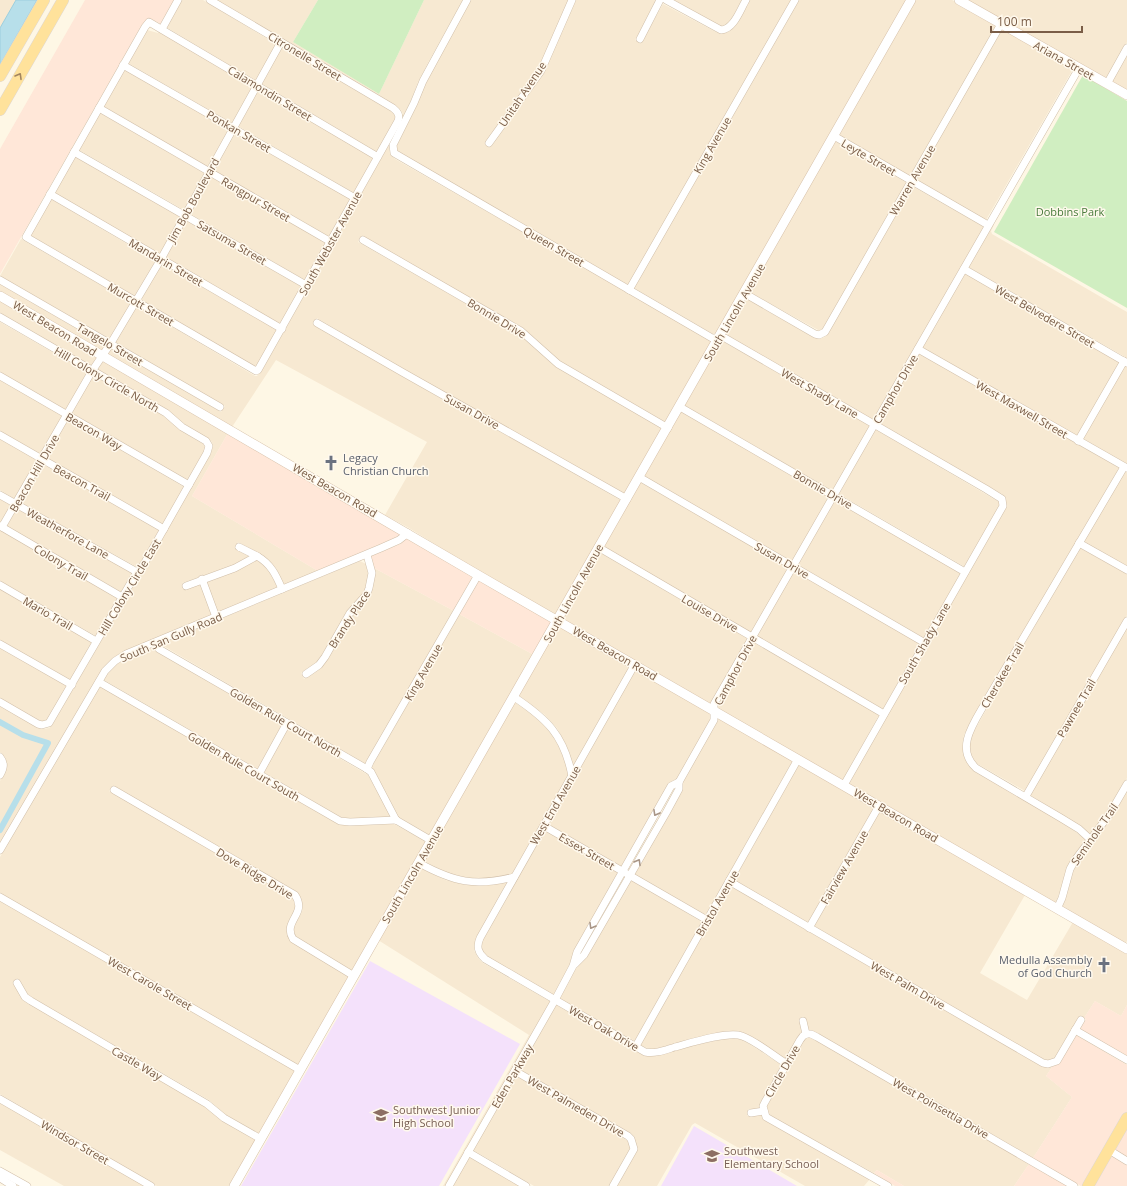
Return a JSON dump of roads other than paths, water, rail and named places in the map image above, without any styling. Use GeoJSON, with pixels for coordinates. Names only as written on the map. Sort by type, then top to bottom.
{"type":"FeatureCollection","features":[{"type":"Feature","properties":{"kind":"main road"},"geometry":{"type":"LineString","coordinates":[[0,76],[44,0]]}},
{"type":"Feature","properties":{"kind":"main road"},"geometry":{"type":"LineString","coordinates":[[0,110],[63,0]]}},
{"type":"Feature","properties":{"kind":"main road"},"geometry":{"type":"LineString","coordinates":[[1088,1186],[1127,1118]]}},
{"type":"Feature","properties":{"kind":"street"},"geometry":{"type":"LineString","coordinates":[[50,194],[149,22],[162,29],[178,0]]}},
{"type":"Feature","properties":{"kind":"street","name":"Citronelle Street"},"geometry":{"type":"LineString","coordinates":[[210,0],[394,108],[398,114]]}},
{"type":"Feature","properties":{"kind":"street","name":"Queen Street"},"geometry":{"type":"LineString","coordinates":[[467,0],[423,81],[393,145],[393,150],[396,156],[712,338],[718,338]]}},
{"type":"Feature","properties":{"kind":"street","name":"Unitah Avenue"},"geometry":{"type":"LineString","coordinates":[[489,142],[541,70],[572,0]]}},
{"type":"Feature","properties":{"kind":"street"},"geometry":{"type":"LineString","coordinates":[[640,39],[660,0]]}},
{"type":"Feature","properties":{"kind":"street"},"geometry":{"type":"LineString","coordinates":[[666,0],[718,29],[726,29],[732,24],[746,0]]}},
{"type":"Feature","properties":{"kind":"street","name":"King Avenue"},"geometry":{"type":"LineString","coordinates":[[629,290],[795,0]]}},
{"type":"Feature","properties":{"kind":"street","name":"South Lincoln Avenue"},"geometry":{"type":"LineString","coordinates":[[234,1186],[911,0]]}},
{"type":"Feature","properties":{"kind":"street","name":"Ariana Street"},"geometry":{"type":"LineString","coordinates":[[959,0],[1127,96]]}},
{"type":"Feature","properties":{"kind":"street","name":"Warren Avenue"},"geometry":{"type":"LineString","coordinates":[[744,293],[814,334],[822,334],[825,332],[1001,24]]}},
{"type":"Feature","properties":{"kind":"street","name":"Calamondin Street"},"geometry":{"type":"LineString","coordinates":[[162,29],[378,157]]}},
{"type":"Feature","properties":{"kind":"street","name":"Jim Bob Boulevard"},"geometry":{"type":"LineString","coordinates":[[102,356],[111,344],[161,259],[280,42]]}},
{"type":"Feature","properties":{"kind":"street"},"geometry":{"type":"LineString","coordinates":[[1107,84],[1127,48]]}},
{"type":"Feature","properties":{"kind":"street","name":"Ponkan Street"},"geometry":{"type":"LineString","coordinates":[[123,65],[355,198]]}},
{"type":"Feature","properties":{"kind":"street","name":"Camphor Drive"},"geometry":{"type":"LineString","coordinates":[[714,710],[714,704],[1079,68]]}},
{"type":"Feature","properties":{"kind":"street","name":"Rangpur Street"},"geometry":{"type":"LineString","coordinates":[[99,108],[331,242]]}},
{"type":"Feature","properties":{"kind":"street","name":"South Webster Avenue"},"geometry":{"type":"LineString","coordinates":[[256,371],[282,329],[398,121],[398,114]]}},
{"type":"Feature","properties":{"kind":"street","name":"Leyte Street"},"geometry":{"type":"LineString","coordinates":[[834,136],[988,225]]}},
{"type":"Feature","properties":{"kind":"street","name":"Satsuma Street"},"geometry":{"type":"LineString","coordinates":[[74,152],[306,285]]}},
{"type":"Feature","properties":{"kind":"street","name":"Murcott Street"},"geometry":{"type":"LineString","coordinates":[[50,194],[26,237],[256,371]]}},
{"type":"Feature","properties":{"kind":"street","name":"Mandarin Street"},"geometry":{"type":"LineString","coordinates":[[50,194],[282,329]]}},
{"type":"Feature","properties":{"kind":"street","name":"Bonnie Drive"},"geometry":{"type":"LineString","coordinates":[[363,240],[521,331],[558,364],[668,428]]}},
{"type":"Feature","properties":{"kind":"street","name":"West Belvedere Street"},"geometry":{"type":"LineString","coordinates":[[964,269],[1126,362]]}},
{"type":"Feature","properties":{"kind":"street","name":"Tangelo Street"},"geometry":{"type":"LineString","coordinates":[[0,280],[220,407]]}},
{"type":"Feature","properties":{"kind":"street","name":"West Beacon Road"},"geometry":{"type":"LineString","coordinates":[[0,296],[478,575],[1127,948]]}},
{"type":"Feature","properties":{"kind":"street","name":"Hill Colony Circle North"},"geometry":{"type":"LineString","coordinates":[[0,318],[166,413],[182,427],[206,441],[209,446]]}},
{"type":"Feature","properties":{"kind":"street","name":"Susan Drive"},"geometry":{"type":"LineString","coordinates":[[317,322],[395,368],[627,499]]}},
{"type":"Feature","properties":{"kind":"street","name":"West Shady Lane"},"geometry":{"type":"LineString","coordinates":[[718,338],[724,338],[1000,497],[1003,501]]}},
{"type":"Feature","properties":{"kind":"street","name":"West Maxwell Street"},"geometry":{"type":"LineString","coordinates":[[918,349],[1125,468]]}},
{"type":"Feature","properties":{"kind":"street","name":"Beacon Hill Drive"},"geometry":{"type":"LineString","coordinates":[[1,527],[42,460],[67,414],[102,356]]}},
{"type":"Feature","properties":{"kind":"street"},"geometry":{"type":"LineString","coordinates":[[1078,441],[1126,362]]}},
{"type":"Feature","properties":{"kind":"street","name":"Beacon Way"},"geometry":{"type":"LineString","coordinates":[[0,376],[188,485]]}},
{"type":"Feature","properties":{"kind":"street","name":"Bonnie Drive"},"geometry":{"type":"LineString","coordinates":[[680,407],[966,572]]}},
{"type":"Feature","properties":{"kind":"street","name":"Beacon Trail"},"geometry":{"type":"LineString","coordinates":[[0,435],[164,529]]}},
{"type":"Feature","properties":{"kind":"street","name":"Hill Colony Circle East"},"geometry":{"type":"LineString","coordinates":[[0,702],[38,724],[46,725],[49,723],[122,597],[137,572],[144,564],[207,453],[209,446]]}},
{"type":"Feature","properties":{"kind":"street","name":"Cherokee Trail"},"geometry":{"type":"LineString","coordinates":[[1091,840],[1079,829],[973,765],[968,757],[966,748],[967,737],[1070,558],[1125,468]]}},
{"type":"Feature","properties":{"kind":"street","name":"Susan Drive"},"geometry":{"type":"LineString","coordinates":[[639,477],[925,643]]}},
{"type":"Feature","properties":{"kind":"street","name":"Weatherfore Lane"},"geometry":{"type":"LineString","coordinates":[[0,495],[137,572]]}},
{"type":"Feature","properties":{"kind":"street","name":"South Shady Lane"},"geometry":{"type":"LineString","coordinates":[[844,785],[1003,506],[1003,501]]}},
{"type":"Feature","properties":{"kind":"street","name":"Colony Trail"},"geometry":{"type":"LineString","coordinates":[[1,527],[122,597]]}},
{"type":"Feature","properties":{"kind":"street","name":"South San Gully Road"},"geometry":{"type":"LineString","coordinates":[[0,850],[105,672],[114,661],[126,654],[367,554],[399,540],[408,533]]}},
{"type":"Feature","properties":{"kind":"street"},"geometry":{"type":"LineString","coordinates":[[1079,543],[1127,570]]}},
{"type":"Feature","properties":{"kind":"street"},"geometry":{"type":"LineString","coordinates":[[240,547],[263,560],[274,571],[282,589]]}},
{"type":"Feature","properties":{"kind":"street","name":"Louise Drive"},"geometry":{"type":"LineString","coordinates":[[598,547],[884,714]]}},
{"type":"Feature","properties":{"kind":"street","name":"Brandy Place"},"geometry":{"type":"LineString","coordinates":[[306,674],[319,665],[350,613],[367,594],[372,573],[367,554]]}},
{"type":"Feature","properties":{"kind":"street"},"geometry":{"type":"LineString","coordinates":[[186,586],[235,568],[257,556]]}},
{"type":"Feature","properties":{"kind":"street","name":"King Avenue"},"geometry":{"type":"LineString","coordinates":[[367,769],[478,575]]}},
{"type":"Feature","properties":{"kind":"street"},"geometry":{"type":"LineString","coordinates":[[202,579],[216,617]]}},
{"type":"Feature","properties":{"kind":"street","name":"Mario Trail"},"geometry":{"type":"LineString","coordinates":[[0,585],[96,641]]}},
{"type":"Feature","properties":{"kind":"street","name":"Pawnee Trail"},"geometry":{"type":"LineString","coordinates":[[1026,796],[1127,621]]}},
{"type":"Feature","properties":{"kind":"street","name":"Golden Rule Court North"},"geometry":{"type":"LineString","coordinates":[[155,643],[159,649],[367,769],[371,772],[396,820]]}},
{"type":"Feature","properties":{"kind":"street"},"geometry":{"type":"LineString","coordinates":[[0,644],[72,685]]}},
{"type":"Feature","properties":{"kind":"street","name":"West End Avenue"},"geometry":{"type":"LineString","coordinates":[[478,947],[480,938],[635,664]]}},
{"type":"Feature","properties":{"kind":"street","name":"Golden Rule Court South"},"geometry":{"type":"LineString","coordinates":[[99,682],[340,821],[396,820]]}},
{"type":"Feature","properties":{"kind":"street"},"geometry":{"type":"LineString","coordinates":[[514,697],[541,716],[554,731],[563,746],[570,765],[572,776]]}},
{"type":"Feature","properties":{"kind":"street","name":"Eden Parkway"},"geometry":{"type":"LineString","coordinates":[[448,1186],[574,966],[584,955],[626,874],[679,789],[679,782],[714,720],[714,710]]}},
{"type":"Feature","properties":{"kind":"street"},"geometry":{"type":"LineString","coordinates":[[259,774],[287,723]]}},
{"type":"Feature","properties":{"kind":"street"},"geometry":{"type":"LineString","coordinates":[[0,757],[3,760],[4,765],[0,775]]}},
{"type":"Feature","properties":{"kind":"street","name":"Bristol Avenue"},"geometry":{"type":"LineString","coordinates":[[636,1046],[798,759]]}},
{"type":"Feature","properties":{"kind":"street","name":"Seminole Trail"},"geometry":{"type":"LineString","coordinates":[[1057,909],[1062,898],[1070,869],[1080,853],[1109,815],[1127,784]]}},
{"type":"Feature","properties":{"kind":"street","name":"Dove Ridge Drive"},"geometry":{"type":"LineString","coordinates":[[114,790],[295,895],[298,900],[299,908],[290,927],[290,932],[293,939],[354,976]]}},
{"type":"Feature","properties":{"kind":"street","name":"Fairview Avenue"},"geometry":{"type":"LineString","coordinates":[[809,928],[879,806]]}},
{"type":"Feature","properties":{"kind":"street"},"geometry":{"type":"LineString","coordinates":[[396,820],[432,841]]}},
{"type":"Feature","properties":{"kind":"street","name":"Essex Street"},"geometry":{"type":"LineString","coordinates":[[544,826],[626,874]]}},
{"type":"Feature","properties":{"kind":"street"},"geometry":{"type":"LineString","coordinates":[[419,863],[446,876],[467,881],[488,881],[514,877]]}},
{"type":"Feature","properties":{"kind":"street"},"geometry":{"type":"LineString","coordinates":[[626,874],[707,920]]}},
{"type":"Feature","properties":{"kind":"street","name":"West Palm Drive"},"geometry":{"type":"LineString","coordinates":[[729,881],[1043,1063],[1048,1064],[1057,1061],[1081,1020]]}},
{"type":"Feature","properties":{"kind":"street","name":"West Carole Street"},"geometry":{"type":"LineString","coordinates":[[0,897],[300,1070]]}},
{"type":"Feature","properties":{"kind":"street","name":"West Oak Drive"},"geometry":{"type":"LineString","coordinates":[[478,947],[480,955],[485,959],[645,1052],[656,1053],[701,1040],[736,1035],[747,1039],[787,1064]]}},
{"type":"Feature","properties":{"kind":"street","name":"Castle Way"},"geometry":{"type":"LineString","coordinates":[[17,983],[25,997],[31,1001],[207,1104],[224,1118],[261,1139]]}},
{"type":"Feature","properties":{"kind":"street"},"geometry":{"type":"LineString","coordinates":[[803,1021],[806,1034]]}},
{"type":"Feature","properties":{"kind":"street"},"geometry":{"type":"LineString","coordinates":[[1075,1030],[1127,1060]]}},
{"type":"Feature","properties":{"kind":"street","name":"Circle Drive"},"geometry":{"type":"LineString","coordinates":[[764,1111],[763,1106],[765,1102],[800,1040],[806,1034]]}},
{"type":"Feature","properties":{"kind":"street","name":"West Poinsettia Drive"},"geometry":{"type":"LineString","coordinates":[[806,1034],[811,1034],[817,1037],[1074,1186]]}},
{"type":"Feature","properties":{"kind":"street","name":"West Palmeden Drive"},"geometry":{"type":"LineString","coordinates":[[515,1071],[628,1136],[634,1149],[613,1186]]}},
{"type":"Feature","properties":{"kind":"street","name":"Windsor Street"},"geometry":{"type":"LineString","coordinates":[[0,1098],[151,1186]]}},
{"type":"Feature","properties":{"kind":"street"},"geometry":{"type":"LineString","coordinates":[[751,1113],[764,1111],[766,1117],[885,1185]]}},
{"type":"Feature","properties":{"kind":"street"},"geometry":{"type":"LineString","coordinates":[[1109,1150],[1127,1161]]}},
{"type":"Feature","properties":{"kind":"street"},"geometry":{"type":"LineString","coordinates":[[468,1152],[526,1186]]}},
{"type":"Feature","properties":{"kind":"street"},"geometry":{"type":"LineString","coordinates":[[0,1171],[27,1186]]}},
{"type":"Feature","properties":{"kind":"street"},"geometry":{"type":"LineString","coordinates":[[0,1178],[13,1186]]}},
{"type":"Feature","properties":{"kind":"water"},"geometry":{"type":"Polygon","coordinates":[[[16,0],[37,0],[0,65],[0,28],[16,0]]]}},
{"type":"Feature","properties":{"kind":"waterway"},"geometry":{"type":"LineString","coordinates":[[0,722],[23,735],[48,743],[0,830]]}},
{"type":"Feature","properties":{"kind":"place","name":"Legacy Christian Church"},"geometry":{"type":"Point","coordinates":[331,463]}},
{"type":"Feature","properties":{"kind":"place","name":"Medulla Assembly of God Church"},"geometry":{"type":"Point","coordinates":[1104,965]}},
{"type":"Feature","properties":{"kind":"place","name":"Southwest Junior High School"},"geometry":{"type":"Point","coordinates":[381,1115]}},
{"type":"Feature","properties":{"kind":"place","name":"Southwest Elementary School"},"geometry":{"type":"Point","coordinates":[712,1156]}},
{"type":"Feature","properties":{"kind":"park label","name":"Dobbins Park"},"geometry":{"type":"Point","coordinates":[1070,211]}}]}
